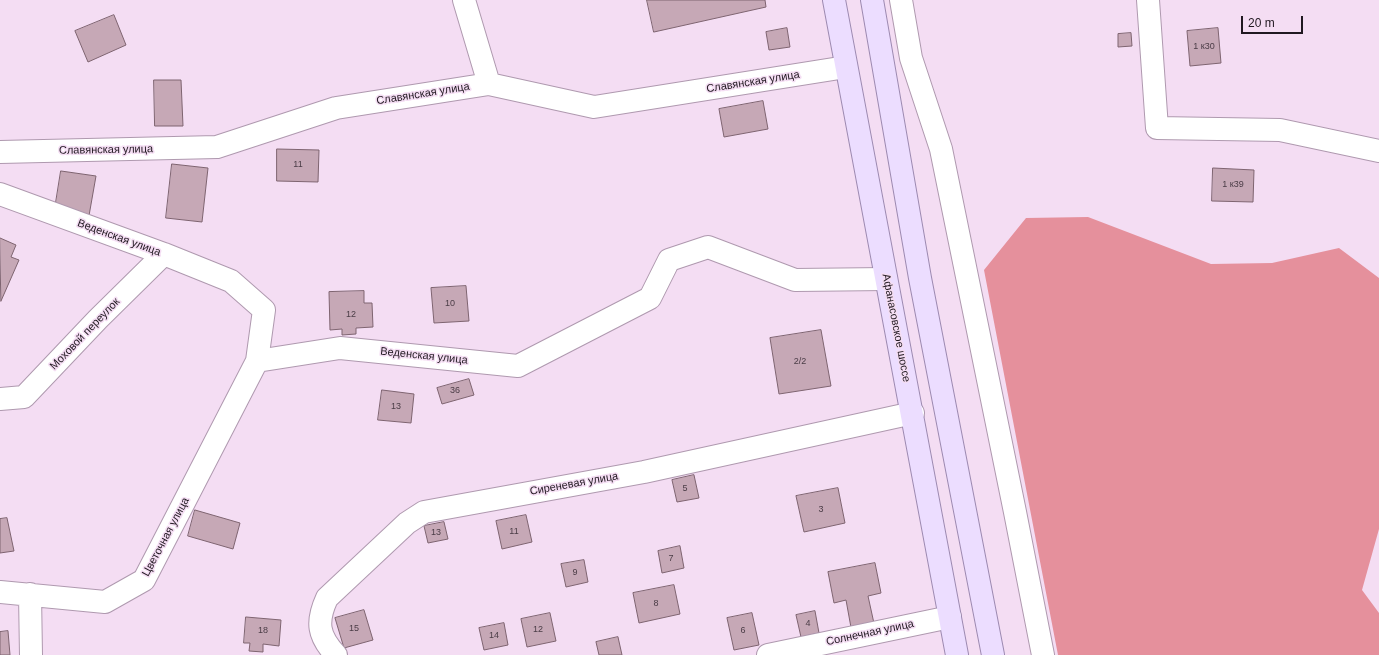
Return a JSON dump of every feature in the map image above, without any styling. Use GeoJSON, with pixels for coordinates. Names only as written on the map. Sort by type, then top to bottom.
{"type":"FeatureCollection","features":[{"type":"Feature","properties":{"kind":"main road","name":"Афанасовское шоссе"},"geometry":{"type":"LineString","coordinates":[[834,0],[886,279],[913,413],[957,655]]}},
{"type":"Feature","properties":{"kind":"main road"},"geometry":{"type":"LineString","coordinates":[[872,0],[920,278],[993,655]]}},
{"type":"Feature","properties":{"kind":"street"},"geometry":{"type":"LineString","coordinates":[[464,0],[489,84]]}},
{"type":"Feature","properties":{"kind":"street"},"geometry":{"type":"LineString","coordinates":[[901,0],[911,58],[941,149],[1016,512],[1043,655]]}},
{"type":"Feature","properties":{"kind":"street"},"geometry":{"type":"LineString","coordinates":[[1148,0],[1157,128],[1280,130],[1379,151]]}},
{"type":"Feature","properties":{"kind":"street","name":"Славянская улица"},"geometry":{"type":"LineString","coordinates":[[0,152],[217,147],[336,108],[489,84],[594,107],[846,67]]}},
{"type":"Feature","properties":{"kind":"street","name":"Веденская улица"},"geometry":{"type":"LineString","coordinates":[[0,194],[164,254],[231,281],[264,310],[257,360],[340,348],[518,366],[650,298],[669,260],[708,247],[795,280],[886,279]]}},
{"type":"Feature","properties":{"kind":"street","name":"Моховой переулок"},"geometry":{"type":"LineString","coordinates":[[0,399],[24,397],[98,319],[164,254]]}},
{"type":"Feature","properties":{"kind":"street","name":"Цветочная улица"},"geometry":{"type":"LineString","coordinates":[[0,592],[105,602],[144,580],[257,360]]}},
{"type":"Feature","properties":{"kind":"street","name":"Сиреневая улица"},"geometry":{"type":"LineString","coordinates":[[336,655],[329,648],[320,630],[320,613],[327,598],[407,522],[424,512],[644,472],[913,413]]}},
{"type":"Feature","properties":{"kind":"street"},"geometry":{"type":"LineString","coordinates":[[30,594],[32,655]]}},
{"type":"Feature","properties":{"kind":"street","name":"Солнечная улица"},"geometry":{"type":"LineString","coordinates":[[768,655],[950,617]]}},
{"type":"Feature","properties":{"kind":"shaded area"},"geometry":{"type":"Polygon","coordinates":[[[1088,217],[1211,264],[1272,263],[1339,248],[1379,278],[1379,529],[1362,590],[1379,613],[1379,655],[1058,655],[984,270],[1026,218],[1088,217]]]}},
{"type":"Feature","properties":{"kind":"building"},"geometry":{"type":"Polygon","coordinates":[[[647,0],[765,0],[766,7],[654,32],[647,0]]]}},
{"type":"Feature","properties":{"kind":"building"},"geometry":{"type":"Polygon","coordinates":[[[114,15],[126,45],[88,62],[75,31],[114,15]]]}},
{"type":"Feature","properties":{"kind":"building"},"geometry":{"type":"Polygon","coordinates":[[[787,28],[790,47],[769,50],[766,32],[787,28]]]}},
{"type":"Feature","properties":{"kind":"building"},"geometry":{"type":"Polygon","coordinates":[[[1218,28],[1221,63],[1190,66],[1187,31],[1218,28]]]}},
{"type":"Feature","properties":{"kind":"building"},"geometry":{"type":"Polygon","coordinates":[[[1131,33],[1132,46],[1118,47],[1118,34],[1131,33]]]}},
{"type":"Feature","properties":{"kind":"building"},"geometry":{"type":"Polygon","coordinates":[[[154,80],[181,80],[183,126],[155,126],[154,80]]]}},
{"type":"Feature","properties":{"kind":"building"},"geometry":{"type":"Polygon","coordinates":[[[763,101],[768,129],[724,137],[719,109],[763,101]]]}},
{"type":"Feature","properties":{"kind":"building"},"geometry":{"type":"Polygon","coordinates":[[[277,149],[319,150],[318,182],[277,181],[277,149]]]}},
{"type":"Feature","properties":{"kind":"building"},"geometry":{"type":"Polygon","coordinates":[[[172,164],[208,168],[202,222],[166,218],[172,164]]]}},
{"type":"Feature","properties":{"kind":"building"},"geometry":{"type":"Polygon","coordinates":[[[1213,168],[1254,170],[1253,202],[1212,201],[1213,168]]]}},
{"type":"Feature","properties":{"kind":"building"},"geometry":{"type":"Polygon","coordinates":[[[61,171],[96,176],[87,227],[53,221],[61,171]]]}},
{"type":"Feature","properties":{"kind":"building"},"geometry":{"type":"Polygon","coordinates":[[[0,238],[16,245],[11,257],[19,260],[1,301],[0,238]]]}},
{"type":"Feature","properties":{"kind":"building"},"geometry":{"type":"Polygon","coordinates":[[[466,286],[469,321],[434,323],[431,288],[466,286]]]}},
{"type":"Feature","properties":{"kind":"building"},"geometry":{"type":"Polygon","coordinates":[[[364,291],[364,303],[372,303],[373,327],[356,328],[356,334],[342,335],[342,329],[330,330],[329,292],[364,291]]]}},
{"type":"Feature","properties":{"kind":"building"},"geometry":{"type":"Polygon","coordinates":[[[821,330],[831,386],[779,394],[770,338],[821,330]]]}},
{"type":"Feature","properties":{"kind":"building"},"geometry":{"type":"Polygon","coordinates":[[[469,379],[474,395],[442,404],[437,388],[469,379]]]}},
{"type":"Feature","properties":{"kind":"building"},"geometry":{"type":"Polygon","coordinates":[[[382,390],[414,394],[411,423],[378,420],[382,390]]]}},
{"type":"Feature","properties":{"kind":"building"},"geometry":{"type":"Polygon","coordinates":[[[694,475],[699,498],[677,502],[672,480],[694,475]]]}},
{"type":"Feature","properties":{"kind":"building"},"geometry":{"type":"Polygon","coordinates":[[[838,488],[845,523],[804,532],[796,496],[838,488]]]}},
{"type":"Feature","properties":{"kind":"building"},"geometry":{"type":"Polygon","coordinates":[[[195,510],[240,523],[233,549],[188,536],[195,510]]]}},
{"type":"Feature","properties":{"kind":"building"},"geometry":{"type":"Polygon","coordinates":[[[526,515],[532,542],[502,549],[496,521],[526,515]]]}},
{"type":"Feature","properties":{"kind":"building"},"geometry":{"type":"Polygon","coordinates":[[[7,518],[14,551],[0,553],[0,519],[7,518]]]}},
{"type":"Feature","properties":{"kind":"building"},"geometry":{"type":"Polygon","coordinates":[[[444,522],[448,539],[428,543],[424,526],[444,522]]]}},
{"type":"Feature","properties":{"kind":"building"},"geometry":{"type":"Polygon","coordinates":[[[680,546],[684,568],[662,573],[658,551],[680,546]]]}},
{"type":"Feature","properties":{"kind":"building"},"geometry":{"type":"Polygon","coordinates":[[[584,560],[588,582],[566,587],[561,564],[584,560]]]}},
{"type":"Feature","properties":{"kind":"building"},"geometry":{"type":"Polygon","coordinates":[[[875,563],[881,593],[868,596],[875,628],[852,633],[846,600],[834,603],[828,572],[875,563]]]}},
{"type":"Feature","properties":{"kind":"building"},"geometry":{"type":"Polygon","coordinates":[[[674,585],[680,614],[639,623],[633,593],[674,585]]]}},
{"type":"Feature","properties":{"kind":"building"},"geometry":{"type":"Polygon","coordinates":[[[364,610],[373,640],[344,648],[335,618],[364,610]]]}},
{"type":"Feature","properties":{"kind":"building"},"geometry":{"type":"Polygon","coordinates":[[[815,611],[819,633],[801,637],[796,615],[815,611]]]}},
{"type":"Feature","properties":{"kind":"building"},"geometry":{"type":"Polygon","coordinates":[[[550,613],[556,641],[527,647],[521,619],[550,613]]]}},
{"type":"Feature","properties":{"kind":"building"},"geometry":{"type":"Polygon","coordinates":[[[752,613],[759,645],[734,650],[727,618],[752,613]]]}},
{"type":"Feature","properties":{"kind":"building"},"geometry":{"type":"Polygon","coordinates":[[[246,617],[281,620],[279,646],[263,644],[263,652],[249,651],[250,643],[244,643],[246,617]]]}},
{"type":"Feature","properties":{"kind":"building"},"geometry":{"type":"Polygon","coordinates":[[[504,623],[508,645],[484,650],[479,628],[504,623]]]}},
{"type":"Feature","properties":{"kind":"building"},"geometry":{"type":"Polygon","coordinates":[[[8,631],[10,655],[0,655],[0,632],[8,631]]]}},
{"type":"Feature","properties":{"kind":"building"},"geometry":{"type":"Polygon","coordinates":[[[618,637],[622,655],[599,655],[596,642],[618,637]]]}}]}
